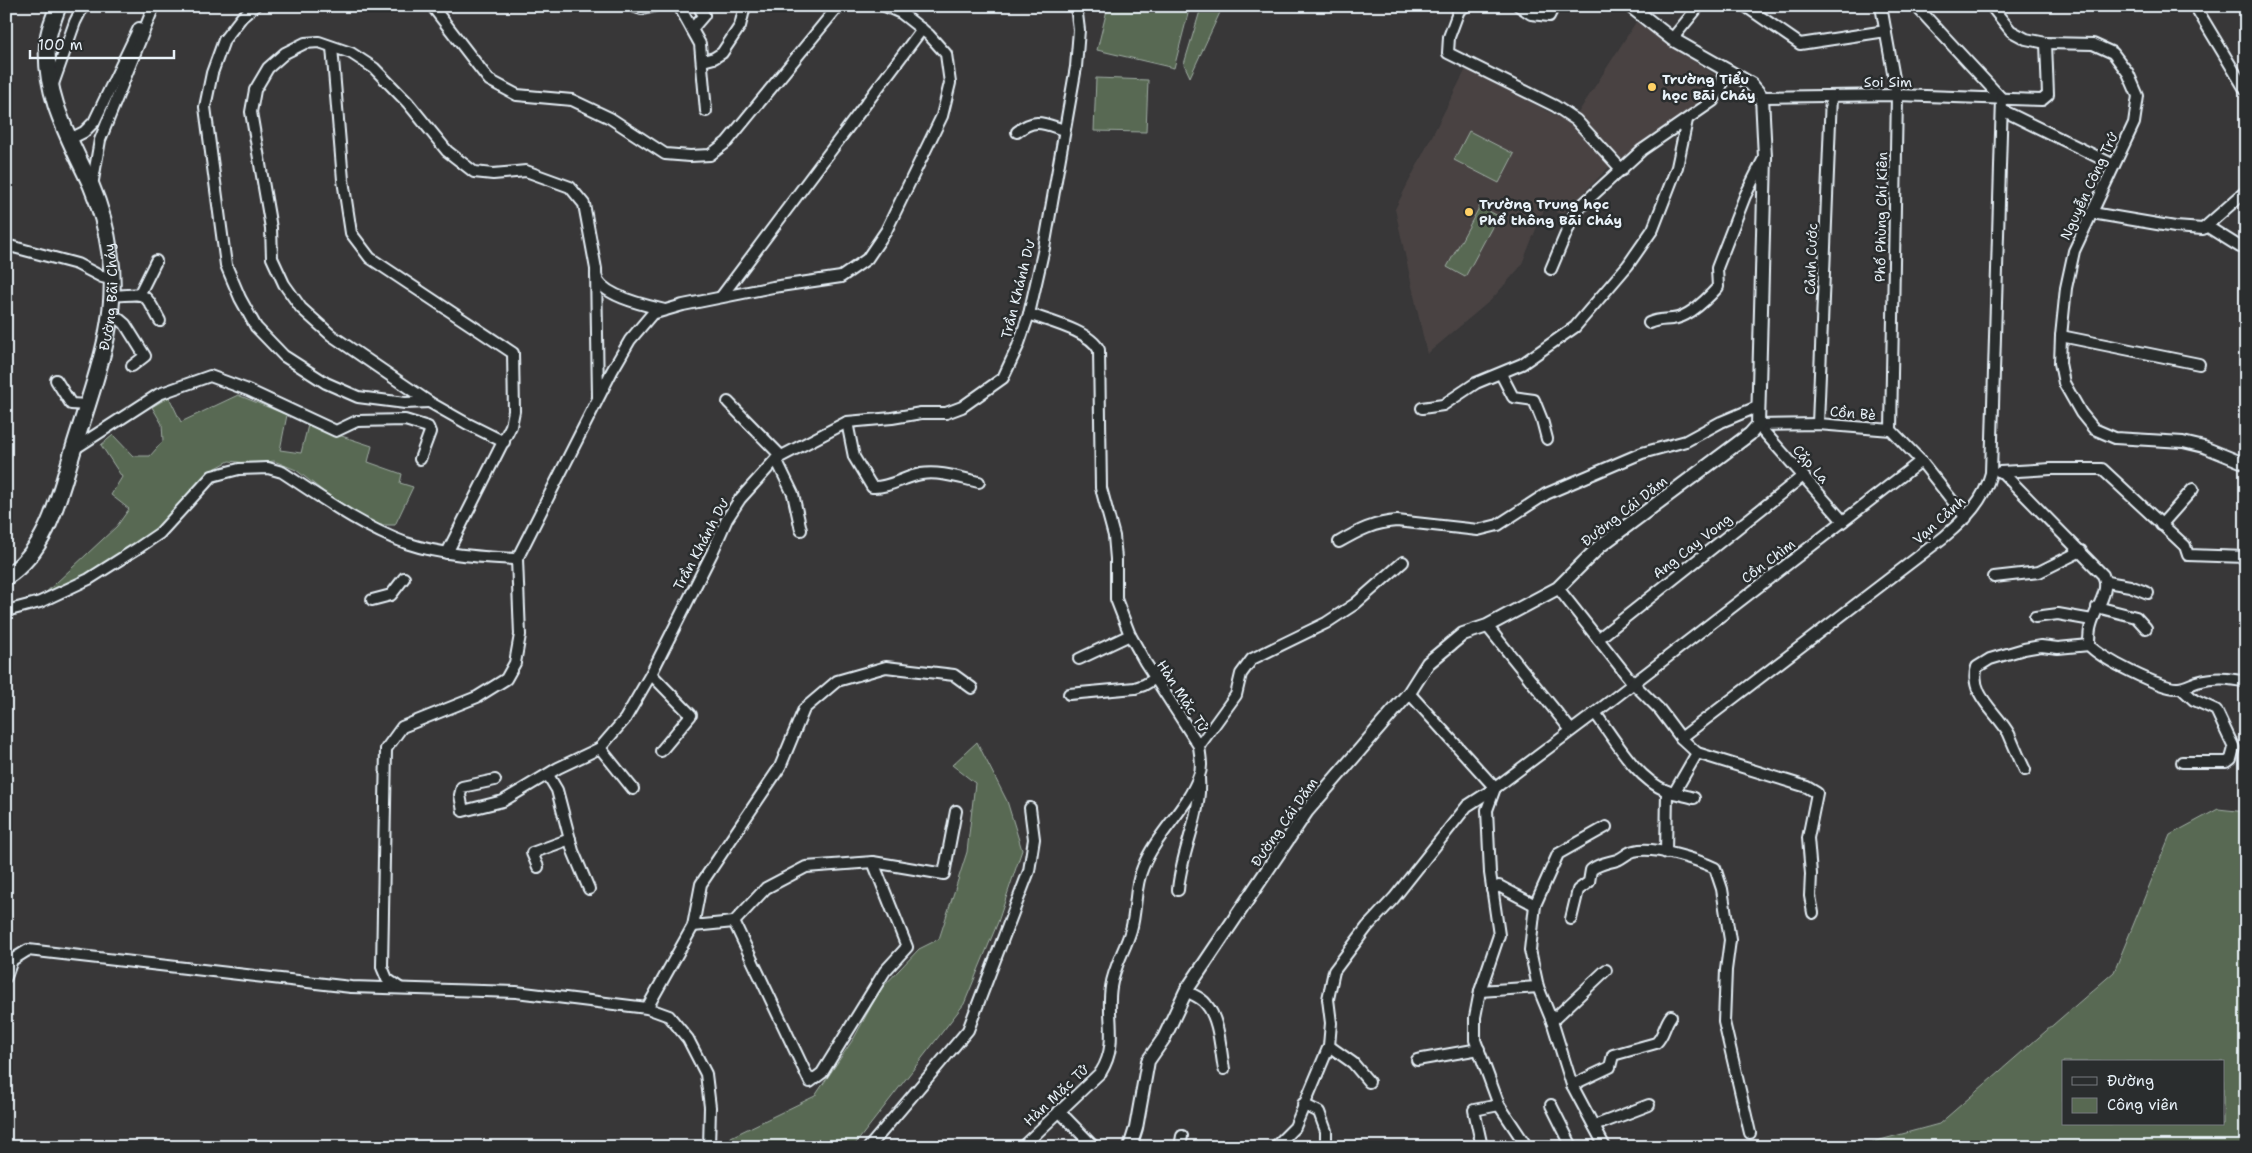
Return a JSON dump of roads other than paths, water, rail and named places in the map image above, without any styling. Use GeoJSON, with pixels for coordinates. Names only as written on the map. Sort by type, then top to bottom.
{"type":"FeatureCollection","features":[{"type":"Feature","properties":{"kind":"main road","name":"Đường Bãi Cháy"},"geometry":{"type":"LineString","coordinates":[[6,577],[16,571],[35,549],[53,518],[87,406],[112,313],[111,255],[92,187],[68,140],[51,91],[47,68],[48,37],[58,6]]}},
{"type":"Feature","properties":{"kind":"street"},"geometry":{"type":"LineString","coordinates":[[51,91],[75,22],[83,6]]}},
{"type":"Feature","properties":{"kind":"street"},"geometry":{"type":"LineString","coordinates":[[68,140],[84,132],[94,122],[132,41],[153,6]]}},
{"type":"Feature","properties":{"kind":"street"},"geometry":{"type":"LineString","coordinates":[[92,187],[100,140],[153,6]]}},
{"type":"Feature","properties":{"kind":"street"},"geometry":{"type":"LineString","coordinates":[[255,6],[242,17],[224,40],[212,74],[205,107],[226,265],[240,298],[256,327],[284,356],[326,383],[358,397],[405,403],[429,402]]}},
{"type":"Feature","properties":{"kind":"street"},"geometry":{"type":"LineString","coordinates":[[432,6],[489,80],[516,95],[572,100],[610,118],[665,154],[690,156],[710,155],[727,142],[836,9],[841,6]]}},
{"type":"Feature","properties":{"kind":"street"},"geometry":{"type":"LineString","coordinates":[[633,6],[642,9],[655,6]]}},
{"type":"Feature","properties":{"kind":"street"},"geometry":{"type":"LineString","coordinates":[[679,6],[700,44],[706,111]]}},
{"type":"Feature","properties":{"kind":"street"},"geometry":{"type":"LineString","coordinates":[[702,61],[714,58],[722,53],[740,26],[745,6]]}},
{"type":"Feature","properties":{"kind":"street"},"geometry":{"type":"LineString","coordinates":[[400,988],[388,979],[382,967],[386,749],[402,727],[478,697],[506,679],[516,663],[520,635],[517,560],[630,340],[652,314],[721,297],[842,277],[867,260],[886,231],[942,116],[950,83],[946,54],[922,30],[901,13],[885,6]]}},
{"type":"Feature","properties":{"kind":"street","name":"Trần Khánh Dư"},"geometry":{"type":"LineString","coordinates":[[495,780],[462,787],[460,795],[463,811],[503,801],[600,748],[625,719],[652,674],[727,519],[740,499],[779,458],[847,422],[921,413],[946,413],[962,407],[1003,378],[1018,346],[1044,248],[1076,67],[1079,30],[1076,6]]}},
{"type":"Feature","properties":{"kind":"street"},"geometry":{"type":"LineString","coordinates":[[1466,6],[1459,10],[1449,37],[1448,53],[1555,106],[1576,120],[1622,170]]}},
{"type":"Feature","properties":{"kind":"street"},"geometry":{"type":"LineString","coordinates":[[1519,6],[1531,14],[1549,16],[1554,6]]}},
{"type":"Feature","properties":{"kind":"street"},"geometry":{"type":"LineString","coordinates":[[1630,6],[1672,38],[1751,84],[1762,96],[1765,157],[1758,425]]}},
{"type":"Feature","properties":{"kind":"street"},"geometry":{"type":"LineString","coordinates":[[1672,38],[1699,6]]}},
{"type":"Feature","properties":{"kind":"street"},"geometry":{"type":"LineString","coordinates":[[1745,6],[1800,44],[1886,31]]}},
{"type":"Feature","properties":{"kind":"street","name":"Phố Phùng Chí Kiên"},"geometry":{"type":"LineString","coordinates":[[1881,6],[1897,95],[1891,430]]}},
{"type":"Feature","properties":{"kind":"street"},"geometry":{"type":"LineString","coordinates":[[1916,6],[2002,105],[2114,165]]}},
{"type":"Feature","properties":{"kind":"street","name":"Nguyễn Công Trứ"},"geometry":{"type":"LineString","coordinates":[[1991,6],[2011,31],[2026,39],[2046,44],[2093,44],[2113,53],[2128,73],[2138,96],[2134,123],[2074,250],[2066,288],[2061,336],[2060,363],[2064,383],[2081,413],[2094,429],[2115,438],[2183,442],[2204,447],[2246,464]]}},
{"type":"Feature","properties":{"kind":"street"},"geometry":{"type":"LineString","coordinates":[[2196,6],[2246,91]]}},
{"type":"Feature","properties":{"kind":"street"},"geometry":{"type":"LineString","coordinates":[[692,29],[704,14],[699,7]]}},
{"type":"Feature","properties":{"kind":"street"},"geometry":{"type":"LineString","coordinates":[[721,297],[922,30]]}},
{"type":"Feature","properties":{"kind":"street"},"geometry":{"type":"LineString","coordinates":[[504,442],[429,402],[331,335],[307,314],[284,284],[272,258],[271,228],[251,112],[255,90],[268,68],[286,53],[305,42],[319,42],[351,53],[374,68],[408,103],[447,151],[474,172],[493,174],[526,171],[570,187],[584,204],[597,279],[627,301],[666,310]]}},
{"type":"Feature","properties":{"kind":"street","name":"Soi Sim"},"geometry":{"type":"LineString","coordinates":[[1762,96],[1897,95],[2002,105],[2042,100],[2046,99],[2048,94],[2046,44]]}},
{"type":"Feature","properties":{"kind":"street"},"geometry":{"type":"LineString","coordinates":[[332,47],[343,180],[350,233],[370,258],[513,353],[514,411],[512,426],[447,553]]}},
{"type":"Feature","properties":{"kind":"street"},"geometry":{"type":"LineString","coordinates":[[1551,270],[1573,217],[1582,205],[1642,150],[1713,101],[1721,87],[1724,69]]}},
{"type":"Feature","properties":{"kind":"street","name":"Cảnh Cước"},"geometry":{"type":"LineString","coordinates":[[1818,424],[1831,96]]}},
{"type":"Feature","properties":{"kind":"street","name":"Vạn Cảnh"},"geometry":{"type":"LineString","coordinates":[[1681,738],[1944,537],[1966,518],[1988,488],[1991,473],[2002,105]]}},
{"type":"Feature","properties":{"kind":"street"},"geometry":{"type":"LineString","coordinates":[[1422,408],[1443,405],[1476,383],[1502,374],[1522,364],[1575,327],[1628,265],[1652,228],[1666,198],[1677,167],[1687,120]]}},
{"type":"Feature","properties":{"kind":"street"},"geometry":{"type":"LineString","coordinates":[[1017,132],[1026,125],[1037,122],[1064,130]]}},
{"type":"Feature","properties":{"kind":"street"},"geometry":{"type":"LineString","coordinates":[[1649,323],[1657,319],[1675,319],[1706,301],[1718,287],[1717,268],[1745,196],[1765,157]]}},
{"type":"Feature","properties":{"kind":"street"},"geometry":{"type":"LineString","coordinates":[[2092,213],[2191,229],[2204,229],[2246,192]]}},
{"type":"Feature","properties":{"kind":"street"},"geometry":{"type":"LineString","coordinates":[[2208,227],[2240,247]]}},
{"type":"Feature","properties":{"kind":"street"},"geometry":{"type":"LineString","coordinates":[[6,244],[77,264],[102,277],[112,279]]}},
{"type":"Feature","properties":{"kind":"street"},"geometry":{"type":"LineString","coordinates":[[140,293],[156,261]]}},
{"type":"Feature","properties":{"kind":"street"},"geometry":{"type":"LineString","coordinates":[[596,269],[598,400]]}},
{"type":"Feature","properties":{"kind":"street"},"geometry":{"type":"LineString","coordinates":[[112,296],[140,293],[148,298],[160,320]]}},
{"type":"Feature","properties":{"kind":"street"},"geometry":{"type":"LineString","coordinates":[[112,313],[125,324],[145,356],[132,366]]}},
{"type":"Feature","properties":{"kind":"street","name":"Hàn Mặc Tử"},"geometry":{"type":"LineString","coordinates":[[1022,1147],[1101,1072],[1107,1061],[1112,1038],[1110,989],[1114,970],[1130,931],[1135,910],[1136,886],[1142,866],[1152,847],[1188,796],[1199,776],[1202,763],[1199,746],[1130,635],[1116,599],[1114,536],[1100,488],[1099,350],[1096,343],[1078,332],[1028,314]]}},
{"type":"Feature","properties":{"kind":"street"},"geometry":{"type":"LineString","coordinates":[[2061,336],[2199,364]]}},
{"type":"Feature","properties":{"kind":"street"},"geometry":{"type":"LineString","coordinates":[[1502,374],[1513,396],[1534,400],[1547,439]]}},
{"type":"Feature","properties":{"kind":"street"},"geometry":{"type":"LineString","coordinates":[[73,449],[159,394],[210,376],[248,390],[336,431],[357,422],[405,420],[428,427],[430,432],[420,458]]}},
{"type":"Feature","properties":{"kind":"street"},"geometry":{"type":"LineString","coordinates":[[56,380],[71,404],[87,406]]}},
{"type":"Feature","properties":{"kind":"street"},"geometry":{"type":"LineString","coordinates":[[728,402],[779,458],[793,494],[801,530]]}},
{"type":"Feature","properties":{"kind":"street"},"geometry":{"type":"LineString","coordinates":[[1339,542],[1361,529],[1386,521],[1471,530],[1490,528],[1498,525],[1546,494],[1585,476],[1642,453],[1686,441],[1721,422],[1758,406]]}},
{"type":"Feature","properties":{"kind":"street"},"geometry":{"type":"LineString","coordinates":[[847,422],[854,457],[872,488],[882,488],[921,474],[936,473],[979,482]]}},
{"type":"Feature","properties":{"kind":"street","name":"Cồn Bè"},"geometry":{"type":"LineString","coordinates":[[1758,425],[1818,424],[1891,430],[1921,461],[1966,518]]}},
{"type":"Feature","properties":{"kind":"street","name":"Cặp La"},"geometry":{"type":"LineString","coordinates":[[1758,425],[1844,521]]}},
{"type":"Feature","properties":{"kind":"street","name":"Đường Cái Dăm"},"geometry":{"type":"LineString","coordinates":[[1130,1147],[1136,1128],[1148,1061],[1164,1038],[1186,991],[1307,811],[1409,693],[1428,663],[1463,634],[1487,626],[1558,588],[1600,546],[1750,434],[1758,425]]}},
{"type":"Feature","properties":{"kind":"street","name":"Cồn Chìm"},"geometry":{"type":"LineString","coordinates":[[1329,1046],[1331,1023],[1328,999],[1334,971],[1367,927],[1394,898],[1453,821],[1467,806],[1495,788],[1570,729],[1595,713],[1632,682],[1921,461]]}},
{"type":"Feature","properties":{"kind":"street"},"geometry":{"type":"LineString","coordinates":[[6,611],[40,602],[89,579],[160,533],[212,476],[239,469],[268,468],[282,472],[365,524],[406,542],[447,553],[517,560]]}},
{"type":"Feature","properties":{"kind":"street"},"geometry":{"type":"LineString","coordinates":[[1991,473],[2051,469],[2102,469],[2185,546],[2189,556],[2246,557]]}},
{"type":"Feature","properties":{"kind":"street"},"geometry":{"type":"LineString","coordinates":[[2002,472],[2103,575],[2107,582],[2092,620],[2089,646],[2094,652],[2131,672],[2172,688],[2181,688],[2213,678],[2224,677],[2246,682]]}},
{"type":"Feature","properties":{"kind":"street","name":"Ang Cay Vong"},"geometry":{"type":"LineString","coordinates":[[1598,638],[1803,476]]}},
{"type":"Feature","properties":{"kind":"street"},"geometry":{"type":"LineString","coordinates":[[2161,525],[2192,489]]}},
{"type":"Feature","properties":{"kind":"street"},"geometry":{"type":"LineString","coordinates":[[1994,577],[2039,572],[2080,551]]}},
{"type":"Feature","properties":{"kind":"street"},"geometry":{"type":"LineString","coordinates":[[1199,746],[1236,695],[1241,674],[1252,660],[1326,623],[1356,604],[1403,562]]}},
{"type":"Feature","properties":{"kind":"street"},"geometry":{"type":"LineString","coordinates":[[372,600],[391,595],[404,578]]}},
{"type":"Feature","properties":{"kind":"street"},"geometry":{"type":"LineString","coordinates":[[2107,582],[2130,586],[2148,593]]}},
{"type":"Feature","properties":{"kind":"street"},"geometry":{"type":"LineString","coordinates":[[1558,588],[1632,682],[1660,710],[1681,738],[1697,753],[1807,787],[1817,793],[1808,838],[1811,874],[1810,896],[1813,914]]}},
{"type":"Feature","properties":{"kind":"street"},"geometry":{"type":"LineString","coordinates":[[2097,607],[2136,617],[2146,628]]}},
{"type":"Feature","properties":{"kind":"street"},"geometry":{"type":"LineString","coordinates":[[2035,617],[2058,614],[2092,620]]}},
{"type":"Feature","properties":{"kind":"street"},"geometry":{"type":"LineString","coordinates":[[1487,626],[1570,729]]}},
{"type":"Feature","properties":{"kind":"street"},"geometry":{"type":"LineString","coordinates":[[1079,659],[1130,635]]}},
{"type":"Feature","properties":{"kind":"street"},"geometry":{"type":"LineString","coordinates":[[2025,770],[2008,733],[1977,689],[1975,672],[1977,667],[1990,659],[2024,649],[2041,646],[2058,648],[2089,646]]}},
{"type":"Feature","properties":{"kind":"street"},"geometry":{"type":"LineString","coordinates":[[647,1008],[693,926],[701,884],[780,767],[804,709],[837,681],[886,667],[954,675],[972,688]]}},
{"type":"Feature","properties":{"kind":"street"},"geometry":{"type":"LineString","coordinates":[[652,674],[692,715],[661,751]]}},
{"type":"Feature","properties":{"kind":"street"},"geometry":{"type":"LineString","coordinates":[[1069,694],[1135,688],[1156,678]]}},
{"type":"Feature","properties":{"kind":"street"},"geometry":{"type":"LineString","coordinates":[[2181,688],[2194,700],[2216,710],[2234,748],[2231,758],[2227,762],[2182,762]]}},
{"type":"Feature","properties":{"kind":"street"},"geometry":{"type":"LineString","coordinates":[[1409,693],[1495,788],[1487,810],[1492,890],[1499,935],[1480,991],[1475,1017],[1475,1040],[1500,1105],[1527,1147]]}},
{"type":"Feature","properties":{"kind":"street"},"geometry":{"type":"LineString","coordinates":[[1595,713],[1632,764],[1654,783],[1671,792],[1694,798]]}},
{"type":"Feature","properties":{"kind":"street"},"geometry":{"type":"LineString","coordinates":[[600,748],[633,789]]}},
{"type":"Feature","properties":{"kind":"street"},"geometry":{"type":"LineString","coordinates":[[1666,853],[1671,792],[1697,753]]}},
{"type":"Feature","properties":{"kind":"street"},"geometry":{"type":"LineString","coordinates":[[548,775],[557,790],[570,839],[589,889]]}},
{"type":"Feature","properties":{"kind":"street"},"geometry":{"type":"LineString","coordinates":[[1178,890],[1183,859],[1198,810],[1199,776]]}},
{"type":"Feature","properties":{"kind":"street"},"geometry":{"type":"LineString","coordinates":[[869,1147],[968,1030],[1029,871],[1034,839],[1030,808]]}},
{"type":"Feature","properties":{"kind":"street"},"geometry":{"type":"LineString","coordinates":[[693,926],[734,922],[766,888],[806,867],[873,862],[944,874],[956,811]]}},
{"type":"Feature","properties":{"kind":"street"},"geometry":{"type":"LineString","coordinates":[[1605,1147],[1572,1085],[1552,1021],[1538,987],[1530,950],[1535,905],[1558,854],[1606,827]]}},
{"type":"Feature","properties":{"kind":"street"},"geometry":{"type":"LineString","coordinates":[[538,868],[532,853],[570,839]]}},
{"type":"Feature","properties":{"kind":"street"},"geometry":{"type":"LineString","coordinates":[[1571,919],[1578,890],[1589,882],[1591,870],[1601,863],[1618,860],[1634,851],[1666,853],[1696,859],[1715,868],[1722,889],[1730,940],[1726,970],[1724,1022],[1750,1133]]}},
{"type":"Feature","properties":{"kind":"street"},"geometry":{"type":"LineString","coordinates":[[734,922],[810,1082],[822,1073],[885,971],[907,947],[873,862]]}},
{"type":"Feature","properties":{"kind":"street"},"geometry":{"type":"LineString","coordinates":[[1492,890],[1499,886],[1535,905]]}},
{"type":"Feature","properties":{"kind":"street"},"geometry":{"type":"LineString","coordinates":[[6,977],[12,960],[28,950],[350,987],[516,992],[647,1008],[669,1016],[688,1039],[706,1074],[710,1107],[709,1147]]}},
{"type":"Feature","properties":{"kind":"street"},"geometry":{"type":"LineString","coordinates":[[1552,1021],[1606,970]]}},
{"type":"Feature","properties":{"kind":"street"},"geometry":{"type":"LineString","coordinates":[[1480,991],[1538,987]]}},
{"type":"Feature","properties":{"kind":"street"},"geometry":{"type":"LineString","coordinates":[[1186,991],[1206,1002],[1210,1009],[1216,1023],[1224,1069]]}},
{"type":"Feature","properties":{"kind":"street"},"geometry":{"type":"LineString","coordinates":[[1572,1085],[1610,1067],[1613,1055],[1656,1043],[1662,1038],[1664,1025],[1671,1016]]}},
{"type":"Feature","properties":{"kind":"street"},"geometry":{"type":"LineString","coordinates":[[1275,1147],[1294,1127],[1329,1046],[1353,1063],[1369,1082]]}},
{"type":"Feature","properties":{"kind":"street"},"geometry":{"type":"LineString","coordinates":[[1417,1060],[1479,1049]]}},
{"type":"Feature","properties":{"kind":"street"},"geometry":{"type":"LineString","coordinates":[[1303,1104],[1319,1112],[1326,1131],[1326,1147]]}},
{"type":"Feature","properties":{"kind":"street"},"geometry":{"type":"LineString","coordinates":[[1482,1147],[1474,1110],[1500,1105]]}},
{"type":"Feature","properties":{"kind":"street"},"geometry":{"type":"LineString","coordinates":[[1551,1105],[1572,1147]]}},
{"type":"Feature","properties":{"kind":"street"},"geometry":{"type":"LineString","coordinates":[[1594,1126],[1649,1105]]}},
{"type":"Feature","properties":{"kind":"street"},"geometry":{"type":"LineString","coordinates":[[1059,1111],[1088,1145]]}},
{"type":"Feature","properties":{"kind":"street"},"geometry":{"type":"LineString","coordinates":[[1515,1128],[1519,1147]]}},
{"type":"Feature","properties":{"kind":"place","name":"Trường Tiểu học Bãi Cháy"},"geometry":{"type":"Point","coordinates":[1652,87]}},
{"type":"Feature","properties":{"kind":"place","name":"Trường Trung học Phổ thông Bãi Cháy"},"geometry":{"type":"Point","coordinates":[1469,212]}}]}
